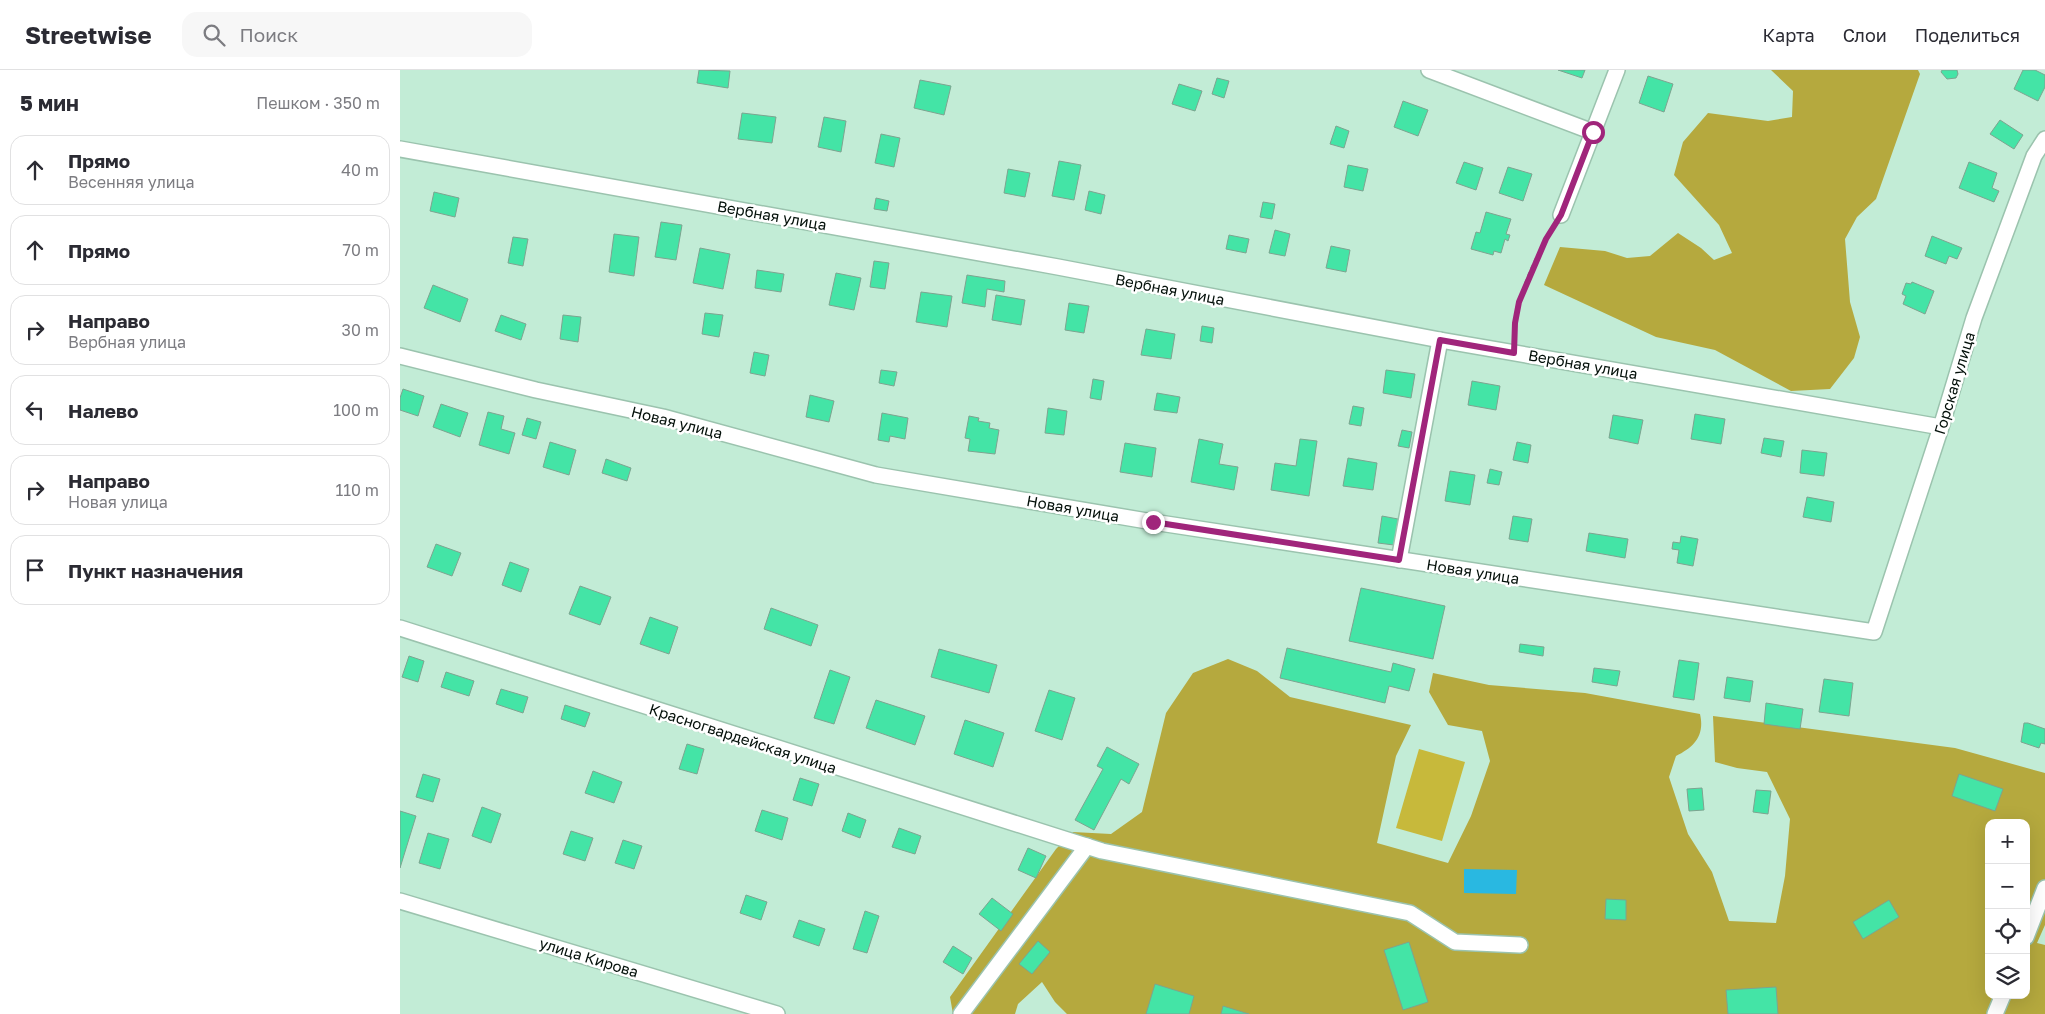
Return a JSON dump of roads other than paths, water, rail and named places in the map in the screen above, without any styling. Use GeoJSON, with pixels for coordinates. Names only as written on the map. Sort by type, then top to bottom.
{"type":"FeatureCollection","features":[{"type":"Feature","properties":{"kind":"street"},"geometry":{"type":"LineString","coordinates":[[1429,70],[1593,132]]}},
{"type":"Feature","properties":{"kind":"street"},"geometry":{"type":"LineString","coordinates":[[1561,215],[1617,70]]}},
{"type":"Feature","properties":{"kind":"street","name":"Горская улица"},"geometry":{"type":"LineString","coordinates":[[1874,632],[1941,427],[1974,318],[2034,156],[2045,139]]}},
{"type":"Feature","properties":{"kind":"street","name":"Вербная улица"},"geometry":{"type":"LineString","coordinates":[[400,149],[1049,265],[1440,340],[1941,427]]}},
{"type":"Feature","properties":{"kind":"street"},"geometry":{"type":"LineString","coordinates":[[1399,560],[1440,340]]}},
{"type":"Feature","properties":{"kind":"street","name":"Новая улица"},"geometry":{"type":"LineString","coordinates":[[400,356],[536,390],[663,418],[876,475],[1399,560],[1874,632]]}},
{"type":"Feature","properties":{"kind":"street","name":"Красногвардейская улица"},"geometry":{"type":"LineString","coordinates":[[400,628],[1102,851],[1410,913],[1455,942],[1520,945]]}},
{"type":"Feature","properties":{"kind":"street"},"geometry":{"type":"LineString","coordinates":[[960,1014],[1087,846]]}},
{"type":"Feature","properties":{"kind":"street"},"geometry":{"type":"LineString","coordinates":[[2030,927],[2045,888]]}},
{"type":"Feature","properties":{"kind":"street","name":"улица Кирова"},"geometry":{"type":"LineString","coordinates":[[400,901],[777,1014]]}},
{"type":"Feature","properties":{"kind":"street"},"geometry":{"type":"LineString","coordinates":[[1995,1014],[2001,999]]}},
{"type":"Feature","properties":{"kind":"water"},"geometry":{"type":"Polygon","coordinates":[[[1464,869],[1517,870],[1516,894],[1464,893],[1464,869]]]}}]}
